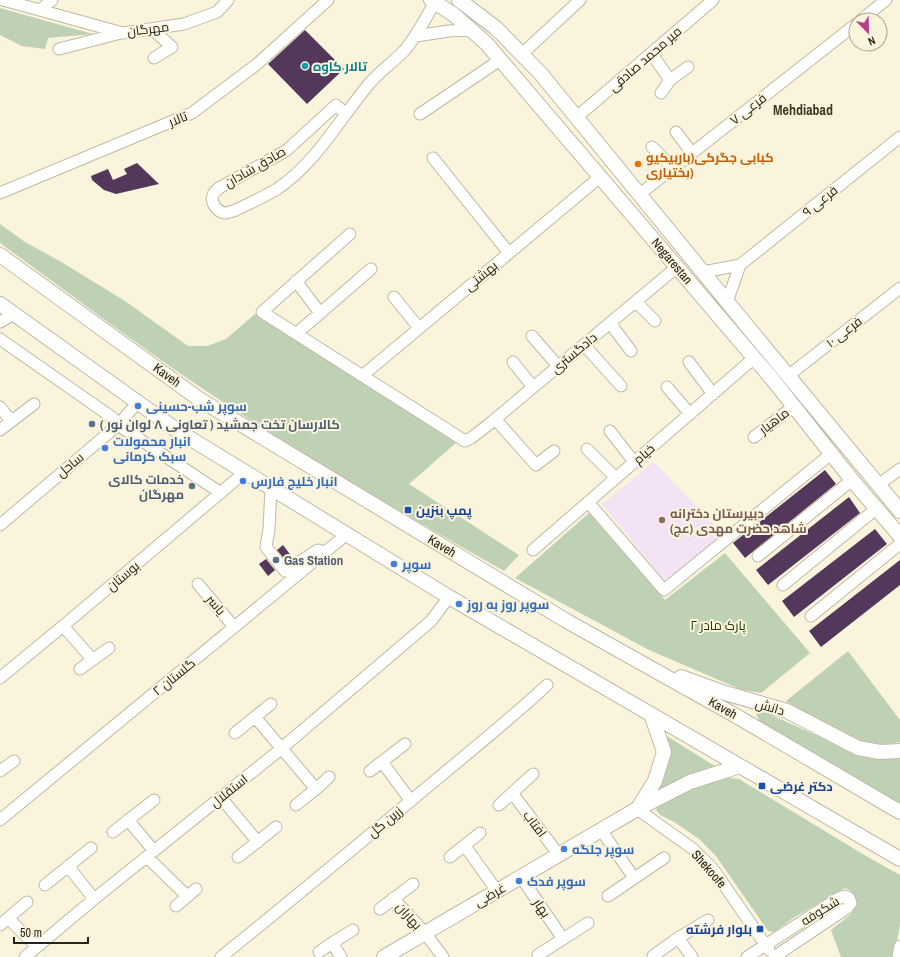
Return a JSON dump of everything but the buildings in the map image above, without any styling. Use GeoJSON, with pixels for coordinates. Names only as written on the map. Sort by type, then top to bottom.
{"type":"FeatureCollection","features":[{"type":"Feature","properties":{"kind":"main road","name":"Negarestan"},"geometry":{"type":"LineString","coordinates":[[460,0],[496,28],[550,85],[900,511]]}},
{"type":"Feature","properties":{"kind":"main road","name":"Negarestan"},"geometry":{"type":"LineString","coordinates":[[433,1],[453,14],[486,43],[754,358],[832,453],[852,480],[900,536]]}},
{"type":"Feature","properties":{"kind":"main road"},"geometry":{"type":"LineString","coordinates":[[533,98],[550,85]]}},
{"type":"Feature","properties":{"kind":"main road","name":"Kaveh"},"geometry":{"type":"LineString","coordinates":[[0,255],[199,399],[565,620],[738,717],[900,812]]}},
{"type":"Feature","properties":{"kind":"main road"},"geometry":{"type":"LineString","coordinates":[[0,304],[178,431],[449,597],[900,859]]}},
{"type":"Feature","properties":{"kind":"main road"},"geometry":{"type":"LineString","coordinates":[[794,406],[802,408],[807,406],[808,399]]}},
{"type":"Feature","properties":{"kind":"main road"},"geometry":{"type":"LineString","coordinates":[[809,425],[815,415],[821,415]]}},
{"type":"Feature","properties":{"kind":"main road","name":"دانش"},"geometry":{"type":"LineString","coordinates":[[638,661],[725,693],[787,711],[858,748],[880,752],[900,751]]}},
{"type":"Feature","properties":{"kind":"main road"},"geometry":{"type":"LineString","coordinates":[[637,809],[655,781],[664,752],[651,714]]}},
{"type":"Feature","properties":{"kind":"main road","name":"غرضی"},"geometry":{"type":"LineString","coordinates":[[384,957],[637,809],[690,782],[740,766]]}},
{"type":"Feature","properties":{"kind":"street","name":"مهرگان"},"geometry":{"type":"LineString","coordinates":[[3,0],[39,5],[123,33],[184,24],[217,12],[228,0]]}},
{"type":"Feature","properties":{"kind":"street"},"geometry":{"type":"LineString","coordinates":[[39,5],[52,0]]}},
{"type":"Feature","properties":{"kind":"street","name":"تالار"},"geometry":{"type":"LineString","coordinates":[[0,192],[192,113],[256,65],[328,0]]}},
{"type":"Feature","properties":{"kind":"street"},"geometry":{"type":"LineString","coordinates":[[522,54],[580,0]]}},
{"type":"Feature","properties":{"kind":"street","name":"میر محمد صادقی"},"geometry":{"type":"LineString","coordinates":[[577,117],[713,0]]}},
{"type":"Feature","properties":{"kind":"street"},"geometry":{"type":"LineString","coordinates":[[871,12],[886,0]]}},
{"type":"Feature","properties":{"kind":"street","name":"صادق شادان"},"geometry":{"type":"LineString","coordinates":[[346,114],[336,106],[287,150],[219,188],[213,194],[212,200],[215,207],[224,213],[233,211],[258,200],[294,175],[318,150],[346,114],[373,79],[403,51],[416,36],[433,1]]}},
{"type":"Feature","properties":{"kind":"street"},"geometry":{"type":"LineString","coordinates":[[152,29],[172,47],[154,58]]}},
{"type":"Feature","properties":{"kind":"street"},"geometry":{"type":"LineString","coordinates":[[416,36],[449,31],[472,30]]}},
{"type":"Feature","properties":{"kind":"street","name":"فرعی ۷"},"geometry":{"type":"LineString","coordinates":[[640,194],[848,30]]}},
{"type":"Feature","properties":{"kind":"street"},"geometry":{"type":"LineString","coordinates":[[59,48],[123,33]]}},
{"type":"Feature","properties":{"kind":"street"},"geometry":{"type":"LineString","coordinates":[[651,53],[670,80]]}},
{"type":"Feature","properties":{"kind":"street"},"geometry":{"type":"LineString","coordinates":[[420,114],[500,60]]}},
{"type":"Feature","properties":{"kind":"street"},"geometry":{"type":"LineString","coordinates":[[661,94],[670,80],[688,67]]}},
{"type":"Feature","properties":{"kind":"street"},"geometry":{"type":"LineString","coordinates":[[676,132],[692,153]]}},
{"type":"Feature","properties":{"kind":"street","name":"فرعی ۹"},"geometry":{"type":"LineString","coordinates":[[740,265],[900,137]]}},
{"type":"Feature","properties":{"kind":"street"},"geometry":{"type":"LineString","coordinates":[[652,147],[673,168]]}},
{"type":"Feature","properties":{"kind":"street"},"geometry":{"type":"LineString","coordinates":[[433,158],[509,253]]}},
{"type":"Feature","properties":{"kind":"street","name":"بهشتی"},"geometry":{"type":"LineString","coordinates":[[362,376],[600,177]]}},
{"type":"Feature","properties":{"kind":"street"},"geometry":{"type":"LineString","coordinates":[[350,234],[262,312],[362,376]]}},
{"type":"Feature","properties":{"kind":"street"},"geometry":{"type":"LineString","coordinates":[[703,272],[740,265]]}},
{"type":"Feature","properties":{"kind":"street"},"geometry":{"type":"LineString","coordinates":[[727,302],[740,265]]}},
{"type":"Feature","properties":{"kind":"street","name":"دادگستری"},"geometry":{"type":"LineString","coordinates":[[362,376],[465,441],[496,418],[677,267]]}},
{"type":"Feature","properties":{"kind":"street"},"geometry":{"type":"LineString","coordinates":[[296,334],[371,269]]}},
{"type":"Feature","properties":{"kind":"street"},"geometry":{"type":"LineString","coordinates":[[296,281],[320,313]]}},
{"type":"Feature","properties":{"kind":"street","name":"فرعی ۱۰"},"geometry":{"type":"LineString","coordinates":[[788,376],[900,288]]}},
{"type":"Feature","properties":{"kind":"street"},"geometry":{"type":"LineString","coordinates":[[394,297],[419,328]]}},
{"type":"Feature","properties":{"kind":"street"},"geometry":{"type":"LineString","coordinates":[[636,302],[654,320]]}},
{"type":"Feature","properties":{"kind":"street"},"geometry":{"type":"LineString","coordinates":[[0,322],[14,314]]}},
{"type":"Feature","properties":{"kind":"street"},"geometry":{"type":"LineString","coordinates":[[610,323],[631,351]]}},
{"type":"Feature","properties":{"kind":"street"},"geometry":{"type":"LineString","coordinates":[[532,336],[558,366]]}},
{"type":"Feature","properties":{"kind":"street"},"geometry":{"type":"LineString","coordinates":[[0,339],[113,418],[118,425],[221,493]]}},
{"type":"Feature","properties":{"kind":"street"},"geometry":{"type":"LineString","coordinates":[[584,345],[621,386]]}},
{"type":"Feature","properties":{"kind":"street","name":"خیام"},"geometry":{"type":"LineString","coordinates":[[533,550],[754,358]]}},
{"type":"Feature","properties":{"kind":"street"},"geometry":{"type":"LineString","coordinates":[[513,362],[533,387]]}},
{"type":"Feature","properties":{"kind":"street"},"geometry":{"type":"LineString","coordinates":[[689,362],[713,394]]}},
{"type":"Feature","properties":{"kind":"street"},"geometry":{"type":"LineString","coordinates":[[667,387],[690,414]]}},
{"type":"Feature","properties":{"kind":"street","name":"ساحل"},"geometry":{"type":"LineString","coordinates":[[0,525],[118,425],[138,402]]}},
{"type":"Feature","properties":{"kind":"street"},"geometry":{"type":"LineString","coordinates":[[0,430],[34,404]]}},
{"type":"Feature","properties":{"kind":"street","name":"ماهیار"},"geometry":{"type":"LineString","coordinates":[[754,437],[794,406]]}},
{"type":"Feature","properties":{"kind":"street"},"geometry":{"type":"LineString","coordinates":[[0,408],[11,422]]}},
{"type":"Feature","properties":{"kind":"street"},"geometry":{"type":"LineString","coordinates":[[496,418],[536,466],[554,451]]}},
{"type":"Feature","properties":{"kind":"street"},"geometry":{"type":"LineString","coordinates":[[610,431],[634,462]]}},
{"type":"Feature","properties":{"kind":"street"},"geometry":{"type":"LineString","coordinates":[[588,449],[616,478]]}},
{"type":"Feature","properties":{"kind":"street"},"geometry":{"type":"LineString","coordinates":[[588,502],[664,590],[832,453]]}},
{"type":"Feature","properties":{"kind":"street"},"geometry":{"type":"LineString","coordinates":[[878,485],[900,469]]}},
{"type":"Feature","properties":{"kind":"street","name":"بوستان"},"geometry":{"type":"LineString","coordinates":[[0,678],[64,626],[245,472]]}},
{"type":"Feature","properties":{"kind":"street"},"geometry":{"type":"LineString","coordinates":[[758,556],[852,480]]}},
{"type":"Feature","properties":{"kind":"street"},"geometry":{"type":"LineString","coordinates":[[271,488],[269,529],[266,547],[285,572],[318,550],[325,553]]}},
{"type":"Feature","properties":{"kind":"street"},"geometry":{"type":"LineString","coordinates":[[783,585],[877,508]]}},
{"type":"Feature","properties":{"kind":"street","name":"گلستان ۲"},"geometry":{"type":"LineString","coordinates":[[0,820],[347,534]]}},
{"type":"Feature","properties":{"kind":"street"},"geometry":{"type":"LineString","coordinates":[[811,616],[900,544]]}},
{"type":"Feature","properties":{"kind":"street","name":"یاسر"},"geometry":{"type":"LineString","coordinates":[[198,584],[234,627]]}},
{"type":"Feature","properties":{"kind":"street","name":"استقلال"},"geometry":{"type":"LineString","coordinates":[[25,957],[94,899],[282,748],[431,622],[449,597]]}},
{"type":"Feature","properties":{"kind":"street"},"geometry":{"type":"LineString","coordinates":[[64,626],[93,660]]}},
{"type":"Feature","properties":{"kind":"street"},"geometry":{"type":"LineString","coordinates":[[80,669],[109,648]]}},
{"type":"Feature","properties":{"kind":"street","name":"زرین گل"},"geometry":{"type":"LineString","coordinates":[[221,957],[269,919],[525,706],[547,685]]}},
{"type":"Feature","properties":{"kind":"street"},"geometry":{"type":"LineString","coordinates":[[235,733],[270,704]]}},
{"type":"Feature","properties":{"kind":"street"},"geometry":{"type":"LineString","coordinates":[[255,717],[316,789]]}},
{"type":"Feature","properties":{"kind":"street"},"geometry":{"type":"LineString","coordinates":[[370,770],[405,744]]}},
{"type":"Feature","properties":{"kind":"street"},"geometry":{"type":"LineString","coordinates":[[0,771],[14,761]]}},
{"type":"Feature","properties":{"kind":"street"},"geometry":{"type":"LineString","coordinates":[[382,762],[411,801]]}},
{"type":"Feature","properties":{"kind":"street"},"geometry":{"type":"LineString","coordinates":[[499,805],[533,774]]}},
{"type":"Feature","properties":{"kind":"street"},"geometry":{"type":"LineString","coordinates":[[296,805],[329,777]]}},
{"type":"Feature","properties":{"kind":"street","name":"افتاب"},"geometry":{"type":"LineString","coordinates":[[512,793],[559,855]]}},
{"type":"Feature","properties":{"kind":"street"},"geometry":{"type":"LineString","coordinates":[[221,798],[258,842]]}},
{"type":"Feature","properties":{"kind":"street"},"geometry":{"type":"LineString","coordinates":[[113,832],[154,800]]}},
{"type":"Feature","properties":{"kind":"street","name":"Shekoofe"},"geometry":{"type":"LineString","coordinates":[[637,809],[693,849],[713,869],[774,957]]}},
{"type":"Feature","properties":{"kind":"street"},"geometry":{"type":"LineString","coordinates":[[128,820],[151,854],[187,896]]}},
{"type":"Feature","properties":{"kind":"street"},"geometry":{"type":"LineString","coordinates":[[238,857],[276,827]]}},
{"type":"Feature","properties":{"kind":"street"},"geometry":{"type":"LineString","coordinates":[[601,830],[634,878]]}},
{"type":"Feature","properties":{"kind":"street"},"geometry":{"type":"LineString","coordinates":[[450,857],[480,832]]}},
{"type":"Feature","properties":{"kind":"street"},"geometry":{"type":"LineString","coordinates":[[465,846],[497,891]]}},
{"type":"Feature","properties":{"kind":"street"},"geometry":{"type":"LineString","coordinates":[[45,885],[90,848]]}},
{"type":"Feature","properties":{"kind":"street"},"geometry":{"type":"LineString","coordinates":[[608,896],[664,858]]}},
{"type":"Feature","properties":{"kind":"street"},"geometry":{"type":"LineString","coordinates":[[68,866],[94,899]]}},
{"type":"Feature","properties":{"kind":"street","name":"بهار"},"geometry":{"type":"LineString","coordinates":[[521,877],[563,939]]}},
{"type":"Feature","properties":{"kind":"street"},"geometry":{"type":"LineString","coordinates":[[380,908],[412,884]]}},
{"type":"Feature","properties":{"kind":"street"},"geometry":{"type":"LineString","coordinates":[[176,906],[196,889]]}},
{"type":"Feature","properties":{"kind":"street","name":"شکوفه"},"geometry":{"type":"LineString","coordinates":[[747,957],[836,899],[845,896],[849,898],[850,903],[847,908],[774,957]]}},
{"type":"Feature","properties":{"kind":"street","name":"بهاران"},"geometry":{"type":"LineString","coordinates":[[393,898],[443,957]]}},
{"type":"Feature","properties":{"kind":"street"},"geometry":{"type":"LineString","coordinates":[[27,902],[4,922],[37,948]]}},
{"type":"Feature","properties":{"kind":"street"},"geometry":{"type":"LineString","coordinates":[[653,956],[678,938],[708,920]]}},
{"type":"Feature","properties":{"kind":"street"},"geometry":{"type":"LineString","coordinates":[[538,955],[588,923]]}},
{"type":"Feature","properties":{"kind":"street"},"geometry":{"type":"LineString","coordinates":[[319,952],[353,930]]}},
{"type":"Feature","properties":{"kind":"street"},"geometry":{"type":"LineString","coordinates":[[678,938],[692,957]]}},
{"type":"Feature","properties":{"kind":"street"},"geometry":{"type":"LineString","coordinates":[[332,943],[341,957]]}},
{"type":"Feature","properties":{"kind":"street"},"geometry":{"type":"LineString","coordinates":[[898,957],[900,946]]}},
{"type":"Feature","properties":{"kind":"shaded area","name":"دبیرستان دخترانه شاهد حضرت مهدی (عج)"},"geometry":{"type":"Polygon","coordinates":[[[654,462],[725,536],[668,585],[602,504],[654,462]]]}},
{"type":"Feature","properties":{"kind":"green space"},"geometry":{"type":"Polygon","coordinates":[[[0,8],[93,34],[48,38],[45,49],[22,46],[0,35],[0,8]]]}},
{"type":"Feature","properties":{"kind":"green space"},"geometry":{"type":"Polygon","coordinates":[[[0,224],[25,242],[58,260],[125,301],[188,346],[207,346],[226,339],[255,314],[453,438],[456,443],[409,484],[519,555],[504,571],[365,491],[263,428],[171,367],[0,243],[0,224]]]}},
{"type":"Feature","properties":{"kind":"green space","name":"پارک مادر ۲"},"geometry":{"type":"Polygon","coordinates":[[[589,513],[665,600],[725,553],[810,653],[761,693],[742,690],[649,650],[515,578],[589,513]]]}},
{"type":"Feature","properties":{"kind":"green space"},"geometry":{"type":"Polygon","coordinates":[[[848,651],[900,720],[900,742],[874,744],[856,740],[824,725],[786,701],[848,651]]]}},
{"type":"Feature","properties":{"kind":"green space"},"geometry":{"type":"Polygon","coordinates":[[[756,713],[767,713],[847,751],[876,757],[900,756],[900,804],[759,721],[756,713]]]}},
{"type":"Feature","properties":{"kind":"green space"},"geometry":{"type":"Polygon","coordinates":[[[662,733],[718,768],[649,797],[662,733]]]}},
{"type":"Feature","properties":{"kind":"green space"},"geometry":{"type":"Polygon","coordinates":[[[723,777],[739,779],[900,875],[900,925],[894,957],[841,957],[831,930],[851,914],[857,904],[851,891],[845,888],[793,918],[774,932],[768,931],[716,856],[699,839],[674,822],[660,815],[656,810],[659,803],[711,780],[723,777]]]}},
{"type":"Feature","properties":{"kind":"place","name":"تالار کاوه"},"geometry":{"type":"Point","coordinates":[305,66]}},
{"type":"Feature","properties":{"kind":"place","name":"کبابی جگرکی(باربیکیو بختیاری)"},"geometry":{"type":"Point","coordinates":[638,164]}},
{"type":"Feature","properties":{"kind":"place","name":"سوپر شب-حسینی"},"geometry":{"type":"Point","coordinates":[138,406]}},
{"type":"Feature","properties":{"kind":"place","name":"کالارسان تخت جمشید ( تعاونی ۸ لوان نور )"},"geometry":{"type":"Point","coordinates":[92,424]}},
{"type":"Feature","properties":{"kind":"place","name":"انبار محمولات سبک کرمانی"},"geometry":{"type":"Point","coordinates":[105,448]}},
{"type":"Feature","properties":{"kind":"place","name":"انبار خلیج فارس"},"geometry":{"type":"Point","coordinates":[243,481]}},
{"type":"Feature","properties":{"kind":"place","name":"خدمات کالای مهرگان"},"geometry":{"type":"Point","coordinates":[192,486]}},
{"type":"Feature","properties":{"kind":"place","name":"پمپ بنزین"},"geometry":{"type":"Point","coordinates":[408,510]}},
{"type":"Feature","properties":{"kind":"place","name":"دبیرستان دخترانه شاهد حضرت مهدی (عج)"},"geometry":{"type":"Point","coordinates":[662,520]}},
{"type":"Feature","properties":{"kind":"place","name":"Gas Station"},"geometry":{"type":"Point","coordinates":[276,560]}},
{"type":"Feature","properties":{"kind":"place","name":"سوپر"},"geometry":{"type":"Point","coordinates":[394,564]}},
{"type":"Feature","properties":{"kind":"place","name":"سوپر روز به روز"},"geometry":{"type":"Point","coordinates":[459,604]}},
{"type":"Feature","properties":{"kind":"place","name":"دکتر غرضی"},"geometry":{"type":"Point","coordinates":[762,786]}},
{"type":"Feature","properties":{"kind":"place","name":"سوپر جلگه"},"geometry":{"type":"Point","coordinates":[564,849]}},
{"type":"Feature","properties":{"kind":"place","name":"سوپر فدک"},"geometry":{"type":"Point","coordinates":[519,881]}},
{"type":"Feature","properties":{"kind":"place","name":"بلوار فرشته"},"geometry":{"type":"Point","coordinates":[760,929]}},
{"type":"Feature","properties":{"kind":"district","name":"Mehdiabad"},"geometry":{"type":"Point","coordinates":[803,110]}}]}
